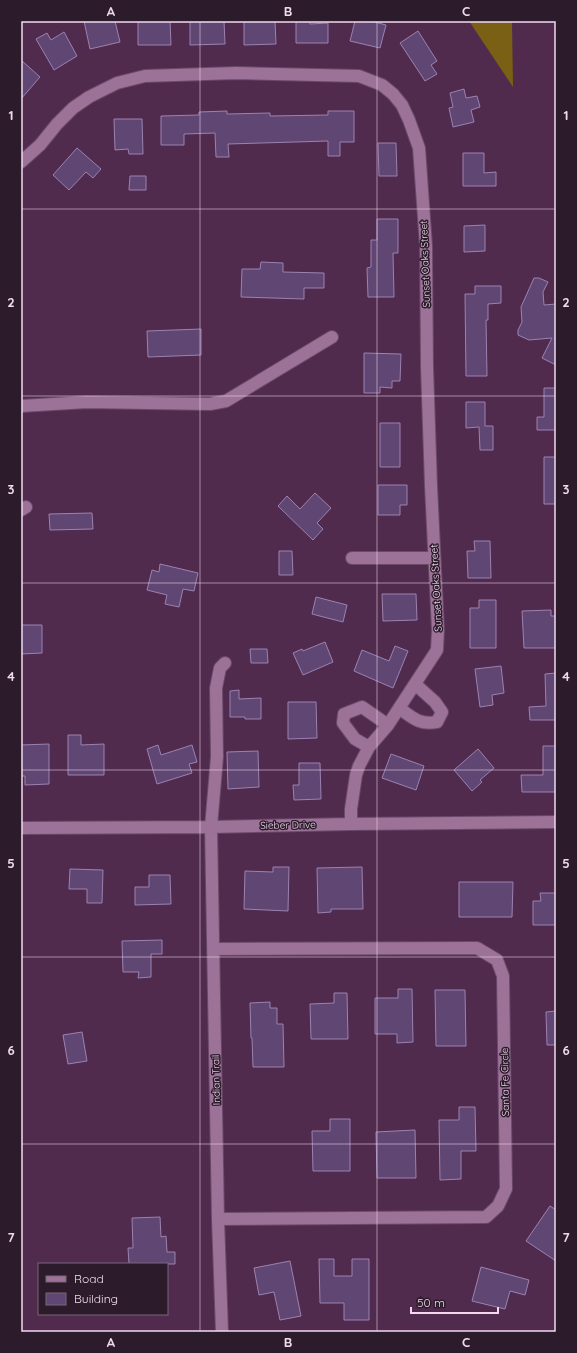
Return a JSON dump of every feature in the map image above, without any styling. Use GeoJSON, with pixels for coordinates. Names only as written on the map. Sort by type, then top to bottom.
{"type":"FeatureCollection","features":[{"type":"Feature","properties":{"kind":"street","name":"Sunset Oaks Street"},"geometry":{"type":"LineString","coordinates":[[21,162],[40,145],[57,124],[73,108],[89,97],[117,82],[145,76],[236,73],[360,76],[382,85],[393,94],[402,106],[409,120],[418,148],[426,246],[427,375],[438,630],[437,650],[388,725],[369,747],[356,775],[351,824]]}},
{"type":"Feature","properties":{"kind":"street"},"geometry":{"type":"LineString","coordinates":[[21,406],[87,402],[218,403],[226,401],[332,337]]}},
{"type":"Feature","properties":{"kind":"street"},"geometry":{"type":"LineString","coordinates":[[352,558],[434,558]]}},
{"type":"Feature","properties":{"kind":"street","name":"Indian Trail"},"geometry":{"type":"LineString","coordinates":[[222,1332],[218,1219],[211,827],[218,757],[216,688],[220,668],[225,663]]}},
{"type":"Feature","properties":{"kind":"street"},"geometry":{"type":"LineString","coordinates":[[399,708],[422,723],[438,722],[442,712],[435,702],[415,684]]}},
{"type":"Feature","properties":{"kind":"street"},"geometry":{"type":"LineString","coordinates":[[369,747],[355,739],[343,723],[344,714],[362,707],[388,725]]}},
{"type":"Feature","properties":{"kind":"street","name":"Sieber Drive"},"geometry":{"type":"LineString","coordinates":[[21,828],[556,822]]}},
{"type":"Feature","properties":{"kind":"street","name":"Santa Fe Circle"},"geometry":{"type":"LineString","coordinates":[[214,949],[477,948],[497,960],[503,976],[506,1190],[498,1206],[486,1216],[218,1219]]}},
{"type":"Feature","properties":{"kind":"shaded area"},"geometry":{"type":"Polygon","coordinates":[[[469,21],[512,21],[513,87],[469,21]]]}},
{"type":"Feature","properties":{"kind":"building"},"geometry":{"type":"Polygon","coordinates":[[[84,21],[115,21],[120,42],[90,49],[84,21]]]}},
{"type":"Feature","properties":{"kind":"building"},"geometry":{"type":"Polygon","coordinates":[[[138,21],[170,21],[171,45],[138,45],[138,21]]]}},
{"type":"Feature","properties":{"kind":"building"},"geometry":{"type":"Polygon","coordinates":[[[190,21],[224,21],[225,44],[190,45],[190,21]]]}},
{"type":"Feature","properties":{"kind":"building"},"geometry":{"type":"Polygon","coordinates":[[[244,21],[275,21],[276,44],[244,45],[244,21]]]}},
{"type":"Feature","properties":{"kind":"building"},"geometry":{"type":"Polygon","coordinates":[[[296,21],[310,21],[310,24],[328,23],[328,43],[296,43],[296,21]]]}},
{"type":"Feature","properties":{"kind":"building"},"geometry":{"type":"Polygon","coordinates":[[[355,21],[371,21],[386,25],[380,48],[350,41],[355,21]]]}},
{"type":"Feature","properties":{"kind":"building"},"geometry":{"type":"Polygon","coordinates":[[[418,31],[437,61],[431,65],[437,74],[425,81],[400,43],[418,31]]]}},
{"type":"Feature","properties":{"kind":"building"},"geometry":{"type":"Polygon","coordinates":[[[64,32],[77,56],[54,70],[36,39],[47,33],[51,40],[64,32]]]}},
{"type":"Feature","properties":{"kind":"building"},"geometry":{"type":"Polygon","coordinates":[[[21,60],[40,77],[21,99],[21,60]]]}},
{"type":"Feature","properties":{"kind":"building"},"geometry":{"type":"Polygon","coordinates":[[[464,89],[466,98],[477,96],[480,107],[471,110],[474,122],[453,127],[449,108],[453,107],[450,93],[464,89]]]}},
{"type":"Feature","properties":{"kind":"building"},"geometry":{"type":"Polygon","coordinates":[[[227,111],[227,114],[270,113],[270,116],[328,115],[328,111],[354,111],[354,142],[340,142],[340,156],[328,156],[328,141],[228,144],[229,157],[216,157],[215,133],[184,134],[184,145],[161,145],[161,116],[199,115],[199,112],[227,111]]]}},
{"type":"Feature","properties":{"kind":"building"},"geometry":{"type":"Polygon","coordinates":[[[114,119],[142,119],[143,154],[129,154],[128,149],[115,150],[114,119]]]}},
{"type":"Feature","properties":{"kind":"building"},"geometry":{"type":"Polygon","coordinates":[[[378,143],[396,143],[397,176],[379,176],[378,143]]]}},
{"type":"Feature","properties":{"kind":"building"},"geometry":{"type":"Polygon","coordinates":[[[77,148],[101,169],[93,178],[86,172],[69,190],[53,175],[77,148]]]}},
{"type":"Feature","properties":{"kind":"building"},"geometry":{"type":"Polygon","coordinates":[[[463,153],[484,153],[484,173],[496,172],[496,186],[463,186],[463,153]]]}},
{"type":"Feature","properties":{"kind":"building"},"geometry":{"type":"Polygon","coordinates":[[[130,176],[146,176],[146,190],[129,190],[130,176]]]}},
{"type":"Feature","properties":{"kind":"building"},"geometry":{"type":"Polygon","coordinates":[[[377,219],[398,219],[398,253],[393,253],[394,297],[368,297],[367,268],[371,267],[371,240],[377,240],[377,219]]]}},
{"type":"Feature","properties":{"kind":"building"},"geometry":{"type":"Polygon","coordinates":[[[485,225],[485,251],[464,252],[464,226],[485,225]]]}},
{"type":"Feature","properties":{"kind":"building"},"geometry":{"type":"Polygon","coordinates":[[[261,262],[283,263],[283,272],[324,273],[324,288],[304,288],[304,299],[241,297],[242,269],[260,269],[261,262]]]}},
{"type":"Feature","properties":{"kind":"building"},"geometry":{"type":"Polygon","coordinates":[[[534,278],[539,278],[548,282],[543,292],[544,305],[556,304],[556,365],[542,358],[552,338],[529,340],[518,335],[518,330],[522,322],[521,307],[534,278]]]}},
{"type":"Feature","properties":{"kind":"building"},"geometry":{"type":"Polygon","coordinates":[[[475,286],[501,286],[501,303],[488,304],[488,320],[486,320],[487,376],[466,376],[465,294],[475,294],[475,286]]]}},
{"type":"Feature","properties":{"kind":"building"},"geometry":{"type":"Polygon","coordinates":[[[201,329],[201,355],[148,357],[147,331],[201,329]]]}},
{"type":"Feature","properties":{"kind":"building"},"geometry":{"type":"Polygon","coordinates":[[[364,353],[401,354],[400,381],[392,381],[392,388],[380,387],[380,393],[364,393],[364,353]]]}},
{"type":"Feature","properties":{"kind":"building"},"geometry":{"type":"Polygon","coordinates":[[[544,388],[556,388],[556,430],[537,430],[537,417],[544,417],[544,388]]]}},
{"type":"Feature","properties":{"kind":"building"},"geometry":{"type":"Polygon","coordinates":[[[466,402],[485,402],[485,426],[493,426],[493,450],[480,450],[479,427],[466,428],[466,402]]]}},
{"type":"Feature","properties":{"kind":"building"},"geometry":{"type":"Polygon","coordinates":[[[380,423],[400,423],[400,467],[380,467],[380,423]]]}},
{"type":"Feature","properties":{"kind":"building"},"geometry":{"type":"Polygon","coordinates":[[[544,457],[556,457],[556,504],[544,504],[544,457]]]}},
{"type":"Feature","properties":{"kind":"building"},"geometry":{"type":"Polygon","coordinates":[[[378,485],[407,485],[407,505],[400,505],[400,515],[378,515],[378,485]]]}},
{"type":"Feature","properties":{"kind":"building"},"geometry":{"type":"Polygon","coordinates":[[[315,493],[331,508],[317,523],[323,529],[313,540],[278,506],[287,496],[300,509],[315,493]]]}},
{"type":"Feature","properties":{"kind":"building"},"geometry":{"type":"Polygon","coordinates":[[[92,513],[93,529],[50,530],[49,514],[92,513]]]}},
{"type":"Feature","properties":{"kind":"building"},"geometry":{"type":"Polygon","coordinates":[[[474,541],[490,541],[491,578],[468,578],[467,551],[475,551],[474,541]]]}},
{"type":"Feature","properties":{"kind":"building"},"geometry":{"type":"Polygon","coordinates":[[[279,551],[292,551],[293,575],[279,575],[279,551]]]}},
{"type":"Feature","properties":{"kind":"building"},"geometry":{"type":"Polygon","coordinates":[[[160,564],[198,573],[194,591],[183,589],[179,607],[165,604],[167,595],[147,590],[152,570],[159,572],[160,564]]]}},
{"type":"Feature","properties":{"kind":"building"},"geometry":{"type":"Polygon","coordinates":[[[382,594],[416,594],[417,620],[383,621],[382,594]]]}},
{"type":"Feature","properties":{"kind":"building"},"geometry":{"type":"Polygon","coordinates":[[[316,597],[347,605],[343,622],[312,614],[316,597]]]}},
{"type":"Feature","properties":{"kind":"building"},"geometry":{"type":"Polygon","coordinates":[[[479,600],[496,600],[496,648],[470,648],[470,608],[479,608],[479,600]]]}},
{"type":"Feature","properties":{"kind":"building"},"geometry":{"type":"Polygon","coordinates":[[[551,610],[551,616],[556,616],[556,648],[524,648],[522,611],[551,610]]]}},
{"type":"Feature","properties":{"kind":"building"},"geometry":{"type":"Polygon","coordinates":[[[21,625],[42,625],[42,653],[21,654],[21,625]]]}},
{"type":"Feature","properties":{"kind":"building"},"geometry":{"type":"Polygon","coordinates":[[[325,642],[333,662],[303,675],[293,653],[302,649],[303,651],[325,642]]]}},
{"type":"Feature","properties":{"kind":"building"},"geometry":{"type":"Polygon","coordinates":[[[395,646],[408,651],[393,688],[354,671],[362,650],[389,661],[395,646]]]}},
{"type":"Feature","properties":{"kind":"building"},"geometry":{"type":"Polygon","coordinates":[[[250,649],[267,649],[268,663],[251,663],[250,649]]]}},
{"type":"Feature","properties":{"kind":"building"},"geometry":{"type":"Polygon","coordinates":[[[501,666],[504,693],[492,695],[493,705],[480,707],[475,669],[501,666]]]}},
{"type":"Feature","properties":{"kind":"building"},"geometry":{"type":"Polygon","coordinates":[[[556,673],[556,720],[530,720],[529,707],[546,706],[545,674],[556,673]]]}},
{"type":"Feature","properties":{"kind":"building"},"geometry":{"type":"Polygon","coordinates":[[[239,690],[239,699],[261,698],[261,719],[230,717],[230,691],[239,690]]]}},
{"type":"Feature","properties":{"kind":"building"},"geometry":{"type":"Polygon","coordinates":[[[288,702],[316,702],[317,738],[288,739],[288,702]]]}},
{"type":"Feature","properties":{"kind":"building"},"geometry":{"type":"Polygon","coordinates":[[[68,735],[81,735],[81,745],[104,744],[104,775],[68,775],[68,735]]]}},
{"type":"Feature","properties":{"kind":"building"},"geometry":{"type":"Polygon","coordinates":[[[49,744],[49,784],[25,785],[25,776],[21,776],[21,745],[49,744]]]}},
{"type":"Feature","properties":{"kind":"building"},"geometry":{"type":"Polygon","coordinates":[[[158,745],[161,755],[192,745],[197,762],[189,764],[192,773],[157,784],[147,749],[158,745]]]}},
{"type":"Feature","properties":{"kind":"building"},"geometry":{"type":"Polygon","coordinates":[[[543,746],[556,746],[556,792],[522,792],[521,775],[543,775],[543,746]]]}},
{"type":"Feature","properties":{"kind":"building"},"geometry":{"type":"Polygon","coordinates":[[[478,749],[494,768],[480,780],[482,782],[472,791],[454,770],[478,749]]]}},
{"type":"Feature","properties":{"kind":"building"},"geometry":{"type":"Polygon","coordinates":[[[258,751],[259,787],[228,789],[227,752],[258,751]]]}},
{"type":"Feature","properties":{"kind":"building"},"geometry":{"type":"Polygon","coordinates":[[[391,754],[424,766],[416,790],[382,778],[391,754]]]}},
{"type":"Feature","properties":{"kind":"building"},"geometry":{"type":"Polygon","coordinates":[[[299,763],[320,763],[321,799],[294,800],[293,785],[299,785],[299,763]]]}},
{"type":"Feature","properties":{"kind":"building"},"geometry":{"type":"Polygon","coordinates":[[[273,867],[289,867],[288,911],[244,909],[245,871],[273,872],[273,867]]]}},
{"type":"Feature","properties":{"kind":"building"},"geometry":{"type":"Polygon","coordinates":[[[362,867],[363,909],[331,909],[331,912],[318,913],[317,868],[362,867]]]}},
{"type":"Feature","properties":{"kind":"building"},"geometry":{"type":"Polygon","coordinates":[[[70,869],[103,870],[102,903],[87,903],[87,889],[69,889],[70,869]]]}},
{"type":"Feature","properties":{"kind":"building"},"geometry":{"type":"Polygon","coordinates":[[[149,875],[170,875],[171,904],[135,905],[135,887],[149,887],[149,875]]]}},
{"type":"Feature","properties":{"kind":"building"},"geometry":{"type":"Polygon","coordinates":[[[459,882],[513,882],[512,917],[459,917],[459,882]]]}},
{"type":"Feature","properties":{"kind":"building"},"geometry":{"type":"Polygon","coordinates":[[[540,893],[556,893],[556,925],[533,925],[533,901],[541,901],[540,893]]]}},
{"type":"Feature","properties":{"kind":"building"},"geometry":{"type":"Polygon","coordinates":[[[162,940],[162,954],[151,954],[151,977],[138,978],[139,972],[123,972],[122,941],[162,940]]]}},
{"type":"Feature","properties":{"kind":"building"},"geometry":{"type":"Polygon","coordinates":[[[398,989],[412,989],[413,1042],[397,1043],[397,1034],[375,1034],[375,998],[398,998],[398,989]]]}},
{"type":"Feature","properties":{"kind":"building"},"geometry":{"type":"Polygon","coordinates":[[[435,990],[465,990],[466,1046],[436,1046],[435,990]]]}},
{"type":"Feature","properties":{"kind":"building"},"geometry":{"type":"Polygon","coordinates":[[[334,993],[347,993],[348,1039],[311,1039],[310,1004],[334,1003],[334,993]]]}},
{"type":"Feature","properties":{"kind":"building"},"geometry":{"type":"Polygon","coordinates":[[[270,1002],[270,1008],[277,1008],[277,1024],[283,1024],[284,1067],[253,1067],[250,1003],[270,1002]]]}},
{"type":"Feature","properties":{"kind":"building"},"geometry":{"type":"Polygon","coordinates":[[[556,1011],[556,1045],[547,1045],[546,1012],[556,1011]]]}},
{"type":"Feature","properties":{"kind":"building"},"geometry":{"type":"Polygon","coordinates":[[[82,1032],[87,1061],[68,1064],[63,1035],[82,1032]]]}},
{"type":"Feature","properties":{"kind":"building"},"geometry":{"type":"Polygon","coordinates":[[[459,1107],[475,1107],[476,1151],[461,1151],[461,1179],[440,1180],[439,1120],[459,1120],[459,1107]]]}},
{"type":"Feature","properties":{"kind":"building"},"geometry":{"type":"Polygon","coordinates":[[[330,1119],[350,1119],[350,1171],[313,1171],[312,1131],[330,1131],[330,1119]]]}},
{"type":"Feature","properties":{"kind":"building"},"geometry":{"type":"Polygon","coordinates":[[[415,1130],[416,1178],[377,1178],[376,1132],[415,1130]]]}},
{"type":"Feature","properties":{"kind":"building"},"geometry":{"type":"Polygon","coordinates":[[[550,1206],[556,1210],[556,1261],[526,1241],[550,1206]]]}},
{"type":"Feature","properties":{"kind":"building"},"geometry":{"type":"Polygon","coordinates":[[[160,1217],[161,1237],[166,1236],[167,1252],[175,1252],[175,1264],[129,1263],[128,1248],[133,1248],[132,1218],[160,1217]]]}},
{"type":"Feature","properties":{"kind":"building"},"geometry":{"type":"Polygon","coordinates":[[[319,1259],[334,1259],[334,1276],[352,1276],[352,1259],[369,1259],[369,1320],[344,1320],[344,1303],[320,1303],[319,1259]]]}},
{"type":"Feature","properties":{"kind":"building"},"geometry":{"type":"Polygon","coordinates":[[[290,1261],[301,1316],[280,1320],[274,1292],[259,1295],[254,1268],[290,1261]]]}},
{"type":"Feature","properties":{"kind":"building"},"geometry":{"type":"Polygon","coordinates":[[[481,1267],[529,1280],[525,1295],[510,1291],[505,1309],[472,1301],[481,1267]]]}}]}
